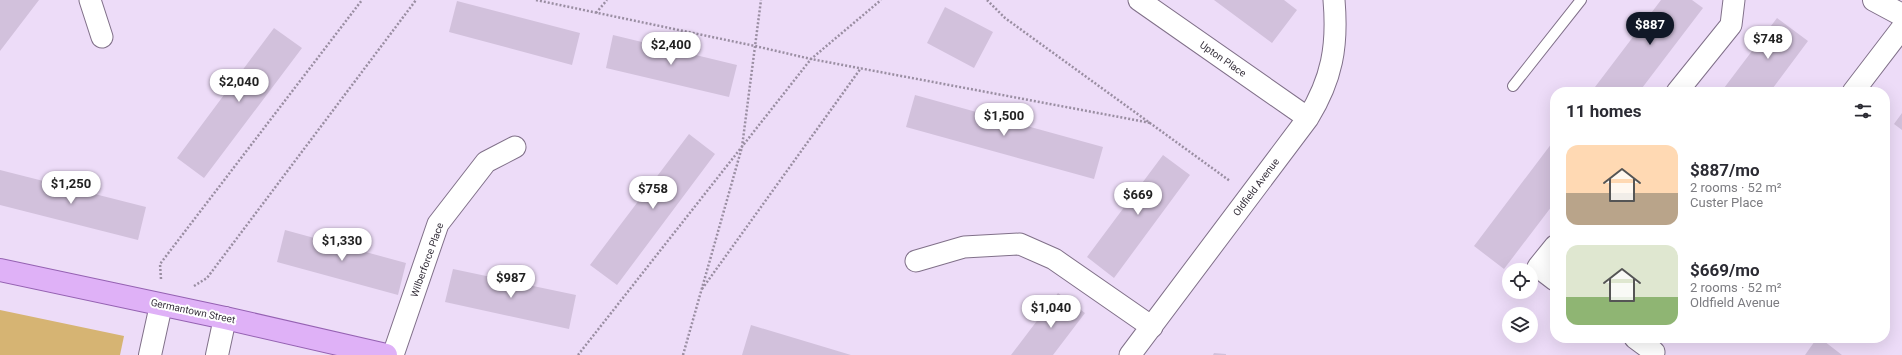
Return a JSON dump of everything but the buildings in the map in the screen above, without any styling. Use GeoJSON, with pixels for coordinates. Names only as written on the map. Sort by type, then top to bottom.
{"type":"FeatureCollection","features":[{"type":"Feature","properties":{"kind":"main road"},"geometry":{"type":"LineString","coordinates":[[1874,0],[1902,15]]}},
{"type":"Feature","properties":{"kind":"main road","name":"Germantown Street"},"geometry":{"type":"LineString","coordinates":[[0,270],[225,318],[386,355]]}},
{"type":"Feature","properties":{"kind":"main road"},"geometry":{"type":"LineString","coordinates":[[150,355],[161,304]]}},
{"type":"Feature","properties":{"kind":"main road"},"geometry":{"type":"LineString","coordinates":[[217,355],[225,318]]}},
{"type":"Feature","properties":{"kind":"street"},"geometry":{"type":"LineString","coordinates":[[90,0],[102,37]]}},
{"type":"Feature","properties":{"kind":"street","name":"Upton Place"},"geometry":{"type":"LineString","coordinates":[[1139,0],[1308,118]]}},
{"type":"Feature","properties":{"kind":"street","name":"Oldfield Avenue"},"geometry":{"type":"LineString","coordinates":[[1130,355],[1308,118],[1326,83],[1332,64],[1336,26],[1334,0]]}},
{"type":"Feature","properties":{"kind":"street"},"geometry":{"type":"LineString","coordinates":[[1681,87],[1731,25],[1734,0]]}},
{"type":"Feature","properties":{"kind":"street"},"geometry":{"type":"LineString","coordinates":[[1857,87],[1902,28]]}},
{"type":"Feature","properties":{"kind":"street","name":"Wilberforce Place"},"geometry":{"type":"LineString","coordinates":[[393,355],[438,224],[486,162],[515,147]]}},
{"type":"Feature","properties":{"kind":"street"},"geometry":{"type":"LineString","coordinates":[[916,261],[964,247],[1020,244],[1054,259],[1152,327]]}},
{"type":"Feature","properties":{"kind":"street"},"geometry":{"type":"LineString","coordinates":[[1550,252],[1538,267],[1550,276]]}},
{"type":"Feature","properties":{"kind":"street"},"geometry":{"type":"LineString","coordinates":[[1646,343],[1657,348]]}},
{"type":"Feature","properties":{"kind":"lane"},"geometry":{"type":"LineString","coordinates":[[1513,86],[1581,0]]}},
{"type":"Feature","properties":{"kind":"path"},"geometry":{"type":"LineString","coordinates":[[362,0],[160,264],[161,304],[207,278],[416,0]]}},
{"type":"Feature","properties":{"kind":"path"},"geometry":{"type":"LineString","coordinates":[[536,0],[811,59],[1151,123]]}},
{"type":"Feature","properties":{"kind":"path"},"geometry":{"type":"LineString","coordinates":[[596,13],[607,0]]}},
{"type":"Feature","properties":{"kind":"path"},"geometry":{"type":"LineString","coordinates":[[683,355],[742,147],[761,0]]}},
{"type":"Feature","properties":{"kind":"path"},"geometry":{"type":"LineString","coordinates":[[578,355],[811,59],[881,0]]}},
{"type":"Feature","properties":{"kind":"path"},"geometry":{"type":"LineString","coordinates":[[987,0],[1005,18],[1250,195]]}},
{"type":"Feature","properties":{"kind":"path"},"geometry":{"type":"LineString","coordinates":[[701,290],[861,68]]}},
{"type":"Feature","properties":{"kind":"shaded area"},"geometry":{"type":"Polygon","coordinates":[[[0,310],[124,336],[120,355],[0,355],[0,310]]]}}]}
